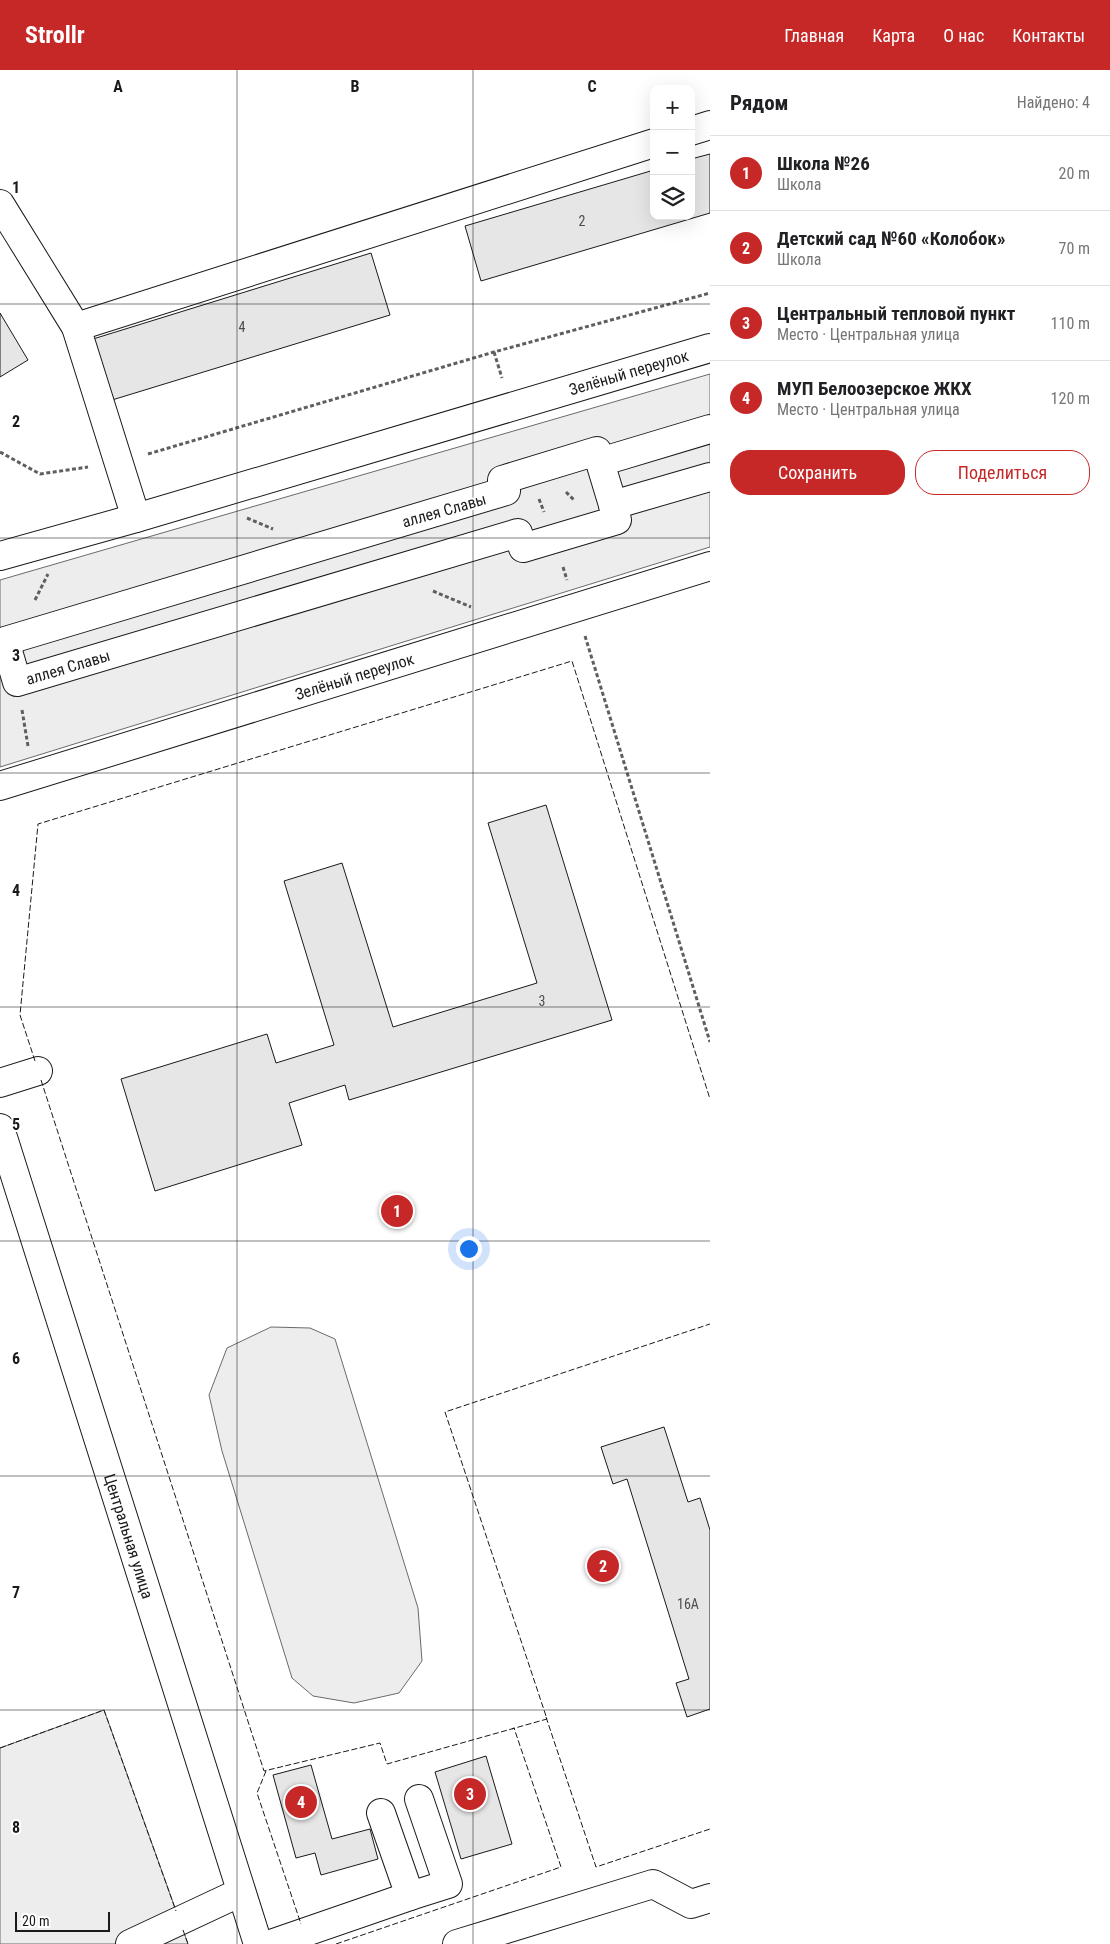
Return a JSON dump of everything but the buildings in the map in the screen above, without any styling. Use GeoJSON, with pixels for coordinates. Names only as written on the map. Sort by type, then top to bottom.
{"type":"FeatureCollection","features":[{"type":"Feature","properties":{"kind":"street"},"geometry":{"type":"LineString","coordinates":[[694,130],[710,125]]}},
{"type":"Feature","properties":{"kind":"street"},"geometry":{"type":"LineString","coordinates":[[76,327],[650,144]]}},
{"type":"Feature","properties":{"kind":"street"},"geometry":{"type":"LineString","coordinates":[[0,204],[76,327],[136,518]]}},
{"type":"Feature","properties":{"kind":"street","name":"Зелёный переулок"},"geometry":{"type":"LineString","coordinates":[[0,556],[136,518],[710,348]]}},
{"type":"Feature","properties":{"kind":"street"},"geometry":{"type":"LineString","coordinates":[[518,533],[523,548],[617,520],[600,462],[710,429]]}},
{"type":"Feature","properties":{"kind":"street","name":"аллея Славы"},"geometry":{"type":"LineString","coordinates":[[506,491],[5,641],[17,682],[518,533],[506,491],[502,480],[596,452],[600,462]]}},
{"type":"Feature","properties":{"kind":"street"},"geometry":{"type":"LineString","coordinates":[[613,505],[710,477]]}},
{"type":"Feature","properties":{"kind":"street","name":"Зелёный переулок"},"geometry":{"type":"LineString","coordinates":[[0,786],[710,566]]}},
{"type":"Feature","properties":{"kind":"street"},"geometry":{"type":"LineString","coordinates":[[0,1082],[38,1071]]}},
{"type":"Feature","properties":{"kind":"street","name":"Центральная улица"},"geometry":{"type":"LineString","coordinates":[[0,1128],[258,1944]]}},
{"type":"Feature","properties":{"kind":"street"},"geometry":{"type":"LineString","coordinates":[[271,1944],[448,1884],[419,1799]]}},
{"type":"Feature","properties":{"kind":"street"},"geometry":{"type":"LineString","coordinates":[[381,1813],[410,1896]]}},
{"type":"Feature","properties":{"kind":"street"},"geometry":{"type":"LineString","coordinates":[[457,1944],[653,1884],[690,1904],[710,1898]]}},
{"type":"Feature","properties":{"kind":"street"},"geometry":{"type":"LineString","coordinates":[[130,1944],[241,1892]]}},
{"type":"Feature","properties":{"kind":"path"},"geometry":{"type":"LineString","coordinates":[[0,452],[40,474],[118,462],[494,352],[710,293]]}},
{"type":"Feature","properties":{"kind":"path"},"geometry":{"type":"LineString","coordinates":[[18,637],[65,538]]}},
{"type":"Feature","properties":{"kind":"path"},"geometry":{"type":"LineString","coordinates":[[554,538],[710,1042]]}},
{"type":"Feature","properties":{"kind":"path"},"geometry":{"type":"LineString","coordinates":[[17,682],[33,776]]}},
{"type":"Feature","properties":{"kind":"shaded area"},"geometry":{"type":"Polygon","coordinates":[[[710,374],[710,547],[0,767],[0,580],[710,374]]]}},
{"type":"Feature","properties":{"kind":"shaded area"},"geometry":{"type":"Polygon","coordinates":[[[271,1327],[310,1328],[335,1339],[418,1608],[422,1661],[399,1693],[354,1703],[313,1696],[292,1678],[222,1451],[209,1395],[227,1348],[271,1327]]]}},
{"type":"Feature","properties":{"kind":"shaded area"},"geometry":{"type":"Polygon","coordinates":[[[104,1710],[188,1944],[0,1944],[0,1748],[104,1710]]]}},
{"type":"Feature","properties":{"kind":"fence"},"geometry":{"type":"LineString","coordinates":[[35,1061],[20,1015],[38,824],[572,661],[710,1099]]}},
{"type":"Feature","properties":{"kind":"fence"},"geometry":{"type":"LineString","coordinates":[[41,1080],[264,1771],[380,1743],[387,1764],[547,1719],[445,1412],[710,1324]]}},
{"type":"Feature","properties":{"kind":"fence"},"geometry":{"type":"LineString","coordinates":[[0,1748],[104,1710],[176,1911]]}},
{"type":"Feature","properties":{"kind":"fence"},"geometry":{"type":"LineString","coordinates":[[546,1717],[596,1867],[710,1829]]}},
{"type":"Feature","properties":{"kind":"fence"},"geometry":{"type":"LineString","coordinates":[[336,1944],[561,1867],[514,1728],[512,1729]]}},
{"type":"Feature","properties":{"kind":"fence"},"geometry":{"type":"LineString","coordinates":[[266,1771],[257,1793],[301,1924]]}},
{"type":"Feature","properties":{"kind":"fence"},"geometry":{"type":"LineString","coordinates":[[183,1930],[188,1944]]}},
{"type":"Feature","properties":{"kind":"place","name":"Школа №26"},"geometry":{"type":"Point","coordinates":[397,1211]}},
{"type":"Feature","properties":{"kind":"place","name":"Детский сад №60 «Колобок»"},"geometry":{"type":"Point","coordinates":[603,1566]}},
{"type":"Feature","properties":{"kind":"place","name":"Центральный тепловой пункт"},"geometry":{"type":"Point","coordinates":[470,1794]}},
{"type":"Feature","properties":{"kind":"place","name":"МУП Белоозерское ЖКХ"},"geometry":{"type":"Point","coordinates":[301,1802]}}]}
